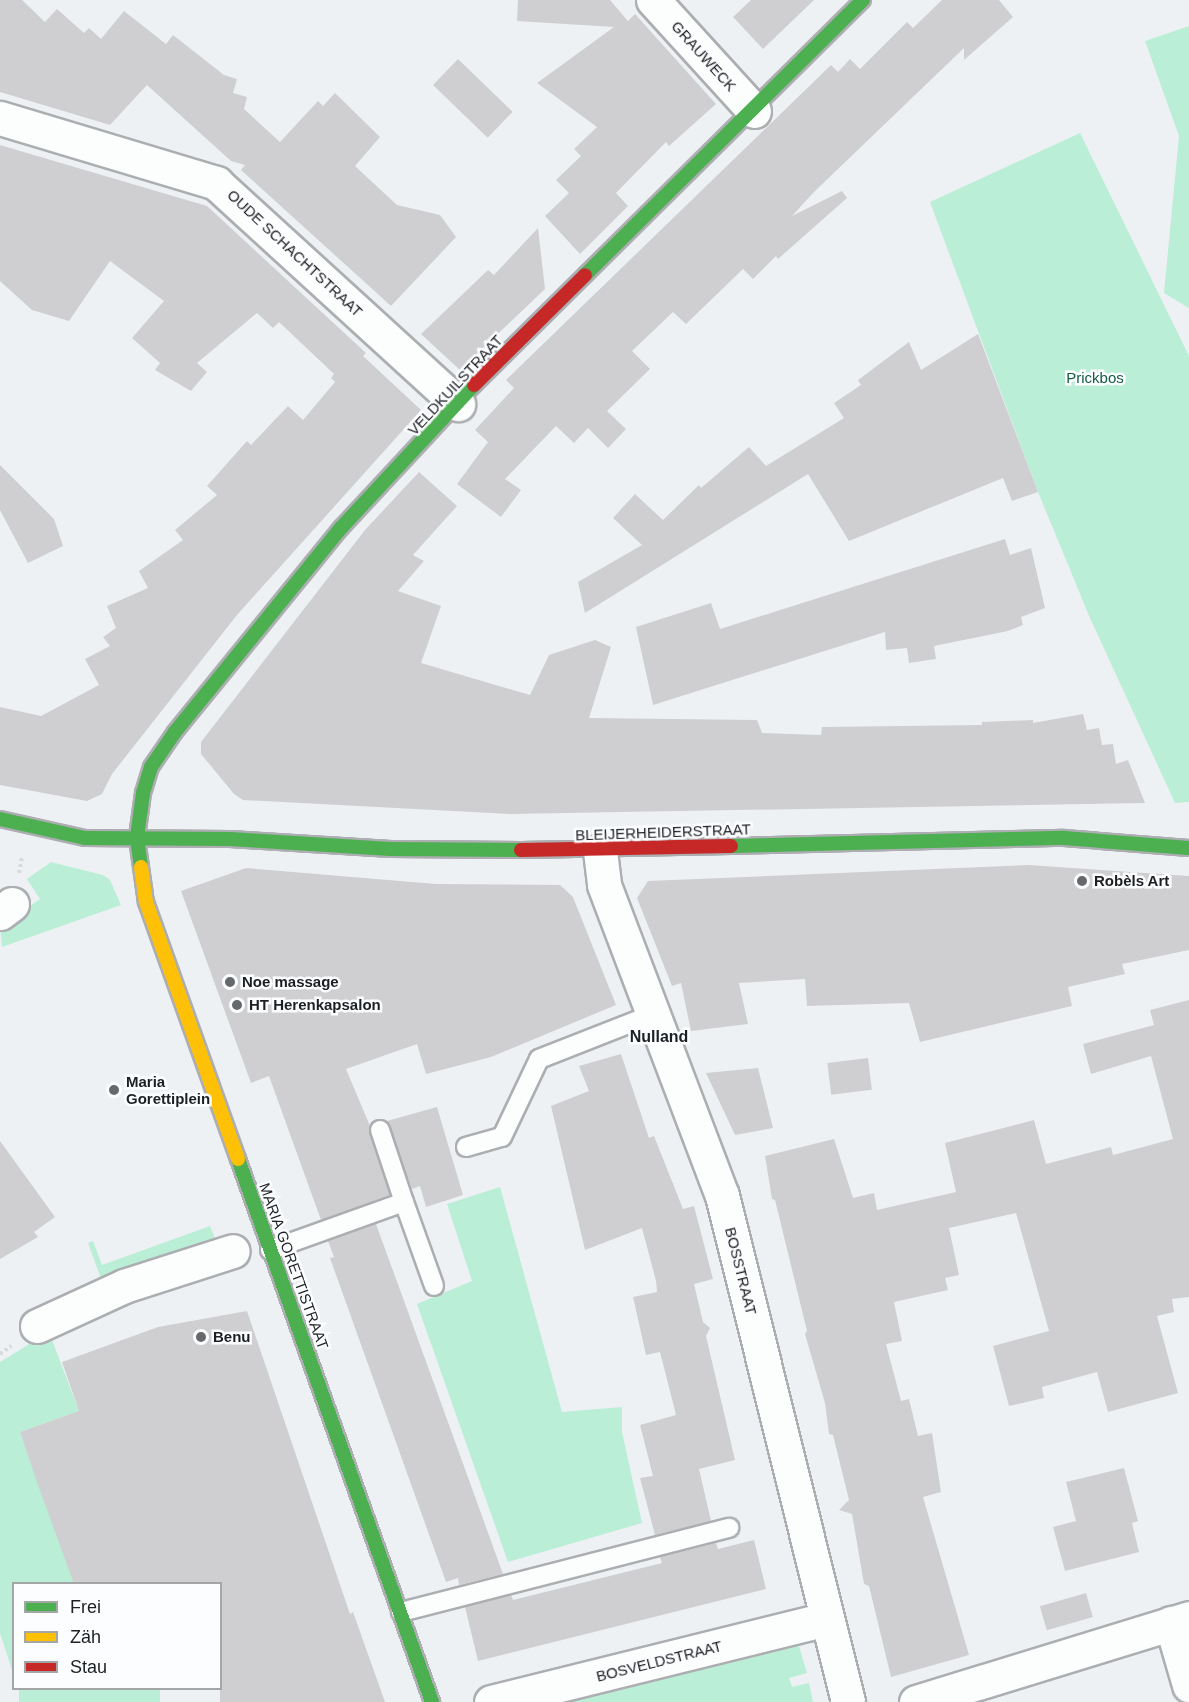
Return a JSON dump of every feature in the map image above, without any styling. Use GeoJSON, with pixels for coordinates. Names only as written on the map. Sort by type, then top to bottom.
{"type":"FeatureCollection","features":[{"type":"Feature","properties":{"kind":"street","name":"GRAUWECK"},"geometry":{"type":"LineString","coordinates":[[653,0],[754,111]]}},
{"type":"Feature","properties":{"kind":"street","name":"VELDKUILSTRAAT"},"geometry":{"type":"LineString","coordinates":[[137,837],[143,793],[152,767],[175,732],[341,528],[458,404],[863,0]]}},
{"type":"Feature","properties":{"kind":"street","name":"OUDE SCHACHTSTRAAT"},"geometry":{"type":"LineString","coordinates":[[0,118],[216,183],[458,404]]}},
{"type":"Feature","properties":{"kind":"street","name":"BLEIJERHEIDERSTRAAT"},"geometry":{"type":"LineString","coordinates":[[0,819],[85,838],[137,837],[391,849],[600,851],[963,838],[1064,838],[1189,848]]}},
{"type":"Feature","properties":{"kind":"street","name":"MARIA GORETTISTRAAT"},"geometry":{"type":"LineString","coordinates":[[137,837],[150,913],[432,1702]]}},
{"type":"Feature","properties":{"kind":"street","name":"BOSSTRAAT"},"geometry":{"type":"LineString","coordinates":[[600,851],[604,885],[651,1015],[722,1195],[848,1702]]}},
{"type":"Feature","properties":{"kind":"street"},"geometry":{"type":"LineString","coordinates":[[37,1326],[124,1286],[233,1251]]}},
{"type":"Feature","properties":{"kind":"street","name":"BOSVELDSTRAAT"},"geometry":{"type":"LineString","coordinates":[[491,1702],[827,1619]]}},
{"type":"Feature","properties":{"kind":"street"},"geometry":{"type":"LineString","coordinates":[[916,1702],[1180,1621],[1189,1685]]}},
{"type":"Feature","properties":{"kind":"lane"},"geometry":{"type":"LineString","coordinates":[[466,1147],[502,1137],[539,1059],[651,1015]]}},
{"type":"Feature","properties":{"kind":"lane"},"geometry":{"type":"LineString","coordinates":[[380,1130],[434,1286]]}},
{"type":"Feature","properties":{"kind":"lane"},"geometry":{"type":"LineString","coordinates":[[270,1250],[404,1202]]}},
{"type":"Feature","properties":{"kind":"lane"},"geometry":{"type":"LineString","coordinates":[[400,1612],[729,1528]]}},
{"type":"Feature","properties":{"kind":"path"},"geometry":{"type":"LineString","coordinates":[[6,909],[29,827]]}},
{"type":"Feature","properties":{"kind":"green space"},"geometry":{"type":"Polygon","coordinates":[[[1189,26],[1189,308],[1164,293],[1179,136],[1145,41],[1189,26]]]}},
{"type":"Feature","properties":{"kind":"green space","name":"Prickbos"},"geometry":{"type":"Polygon","coordinates":[[[1080,133],[1189,356],[1189,802],[1175,803],[1090,618],[1038,492],[930,202],[1080,133]]]}},
{"type":"Feature","properties":{"kind":"green space"},"geometry":{"type":"Polygon","coordinates":[[[51,862],[103,875],[110,880],[121,905],[2,947],[0,927],[40,899],[27,879],[51,862]]]}},
{"type":"Feature","properties":{"kind":"green space"},"geometry":{"type":"Polygon","coordinates":[[[500,1187],[562,1412],[622,1407],[622,1432],[642,1523],[508,1562],[417,1304],[472,1281],[447,1204],[500,1187]]]}},
{"type":"Feature","properties":{"kind":"green space"},"geometry":{"type":"Polygon","coordinates":[[[210,1226],[215,1238],[101,1279],[88,1243],[93,1241],[102,1265],[210,1226]]]}},
{"type":"Feature","properties":{"kind":"green space"},"geometry":{"type":"Polygon","coordinates":[[[49,1332],[79,1411],[20,1432],[74,1582],[12,1582],[12,1670],[0,1633],[0,1362],[49,1332]]]}},
{"type":"Feature","properties":{"kind":"green space"},"geometry":{"type":"Polygon","coordinates":[[[799,1646],[807,1673],[789,1678],[792,1687],[809,1683],[813,1702],[570,1702],[799,1646]]]}},
{"type":"Feature","properties":{"kind":"green space"},"geometry":{"type":"Polygon","coordinates":[[[19,1690],[160,1690],[160,1702],[19,1702],[19,1690]]]}},
{"type":"Feature","properties":{"kind":"building"},"geometry":{"type":"Polygon","coordinates":[[[0,0],[22,0],[45,22],[57,9],[84,33],[89,28],[101,39],[124,11],[166,44],[173,35],[224,75],[237,79],[233,93],[247,97],[244,109],[280,142],[318,101],[323,106],[335,93],[380,137],[355,166],[397,205],[440,215],[456,237],[391,306],[241,170],[245,165],[231,161],[147,85],[110,125],[0,92],[0,0]]]}},
{"type":"Feature","properties":{"kind":"building"},"geometry":{"type":"Polygon","coordinates":[[[518,0],[610,0],[628,21],[635,14],[716,104],[669,146],[666,142],[616,193],[628,206],[580,254],[545,216],[569,193],[556,180],[581,156],[574,149],[597,127],[537,83],[614,27],[517,21],[518,0]]]}},
{"type":"Feature","properties":{"kind":"building"},"geometry":{"type":"Polygon","coordinates":[[[751,0],[814,0],[763,49],[733,17],[751,0]]]}},
{"type":"Feature","properties":{"kind":"building"},"geometry":{"type":"Polygon","coordinates":[[[942,0],[999,0],[1013,17],[964,60],[964,48],[814,192],[792,216],[842,191],[847,198],[778,259],[776,256],[753,279],[743,269],[686,324],[673,312],[632,351],[650,369],[607,411],[626,429],[608,448],[588,428],[574,443],[556,426],[505,479],[521,490],[501,517],[457,484],[488,442],[475,430],[514,388],[506,380],[831,65],[838,72],[850,59],[860,69],[907,22],[913,28],[942,0]]]}},
{"type":"Feature","properties":{"kind":"building"},"geometry":{"type":"Polygon","coordinates":[[[458,59],[513,112],[488,138],[433,85],[458,59]]]}},
{"type":"Feature","properties":{"kind":"building"},"geometry":{"type":"Polygon","coordinates":[[[0,145],[207,206],[366,353],[363,356],[421,410],[237,615],[112,774],[102,794],[87,801],[0,785],[0,707],[41,716],[99,685],[85,659],[110,646],[103,637],[116,628],[107,606],[148,588],[139,571],[183,540],[175,530],[217,495],[207,486],[247,441],[251,445],[288,406],[303,420],[335,382],[331,378],[334,374],[279,322],[273,328],[257,313],[197,363],[207,372],[191,391],[155,370],[160,363],[132,338],[164,301],[110,261],[69,321],[32,310],[0,281],[0,145]]]}},
{"type":"Feature","properties":{"kind":"building"},"geometry":{"type":"Polygon","coordinates":[[[538,228],[545,289],[460,370],[421,334],[488,270],[494,275],[538,228]]]}},
{"type":"Feature","properties":{"kind":"building"},"geometry":{"type":"Polygon","coordinates":[[[978,334],[1038,492],[1012,501],[1003,478],[849,541],[808,474],[585,613],[578,582],[642,545],[613,518],[635,494],[663,520],[699,485],[701,488],[749,447],[766,466],[844,418],[834,403],[861,385],[858,380],[909,342],[921,370],[978,334]]]}},
{"type":"Feature","properties":{"kind":"building"},"geometry":{"type":"Polygon","coordinates":[[[0,465],[54,519],[63,546],[28,563],[0,510],[0,465]]]}},
{"type":"Feature","properties":{"kind":"building"},"geometry":{"type":"Polygon","coordinates":[[[419,472],[457,506],[413,555],[424,561],[398,591],[441,606],[421,663],[530,695],[549,655],[595,640],[611,647],[589,718],[757,720],[762,733],[821,735],[822,727],[982,725],[982,722],[1033,720],[1033,723],[1083,714],[1087,730],[1099,728],[1102,745],[1113,744],[1116,764],[1128,760],[1145,803],[510,814],[243,800],[234,794],[201,754],[201,742],[365,530],[419,472]]]}},
{"type":"Feature","properties":{"kind":"building"},"geometry":{"type":"Polygon","coordinates":[[[1005,539],[1010,555],[1031,548],[1045,608],[1021,617],[1023,625],[1008,631],[934,646],[936,659],[909,663],[907,648],[886,650],[885,632],[653,705],[636,627],[711,603],[720,629],[1005,539]]]}},
{"type":"Feature","properties":{"kind":"building"},"geometry":{"type":"Polygon","coordinates":[[[1029,865],[1189,876],[1189,950],[1122,964],[1125,974],[1068,987],[1072,1006],[920,1042],[909,1003],[807,1006],[805,979],[739,983],[748,1024],[691,1031],[681,983],[672,986],[637,898],[648,881],[1029,865]]]}},
{"type":"Feature","properties":{"kind":"building"},"geometry":{"type":"Polygon","coordinates":[[[246,868],[436,884],[560,885],[573,897],[616,1005],[491,1057],[426,1074],[417,1044],[346,1069],[370,1126],[390,1195],[321,1220],[269,1076],[251,1083],[181,891],[246,868]]]}},
{"type":"Feature","properties":{"kind":"building"},"geometry":{"type":"Polygon","coordinates":[[[1189,1000],[1189,1297],[1172,1299],[1174,1312],[1157,1316],[1178,1393],[1108,1412],[1097,1372],[1042,1387],[1044,1398],[1009,1406],[993,1346],[1049,1331],[1016,1213],[949,1228],[959,1275],[945,1278],[948,1290],[894,1302],[902,1341],[886,1344],[901,1401],[909,1399],[918,1436],[932,1433],[941,1492],[923,1497],[969,1655],[891,1677],[869,1586],[864,1584],[852,1514],[839,1510],[849,1500],[833,1435],[829,1434],[825,1403],[805,1334],[807,1331],[775,1200],[772,1199],[765,1156],[834,1139],[853,1198],[874,1193],[877,1210],[956,1192],[945,1143],[1034,1120],[1046,1164],[1111,1147],[1113,1155],[1173,1139],[1151,1056],[1091,1074],[1083,1044],[1154,1025],[1150,1010],[1189,1000]]]}},
{"type":"Feature","properties":{"kind":"building"},"geometry":{"type":"Polygon","coordinates":[[[621,1054],[649,1138],[654,1136],[683,1209],[694,1206],[713,1279],[694,1284],[703,1322],[710,1328],[706,1336],[735,1460],[699,1469],[711,1521],[655,1535],[640,1478],[653,1476],[640,1425],[676,1415],[660,1352],[646,1355],[633,1297],[657,1292],[656,1281],[642,1228],[585,1250],[551,1106],[589,1091],[579,1066],[621,1054]]]}},
{"type":"Feature","properties":{"kind":"building"},"geometry":{"type":"Polygon","coordinates":[[[868,1058],[872,1090],[831,1095],[827,1063],[868,1058]]]}},
{"type":"Feature","properties":{"kind":"building"},"geometry":{"type":"Polygon","coordinates":[[[758,1068],[773,1128],[735,1135],[706,1073],[758,1068]]]}},
{"type":"Feature","properties":{"kind":"building"},"geometry":{"type":"Polygon","coordinates":[[[437,1107],[463,1195],[426,1207],[420,1186],[412,1189],[387,1121],[437,1107]]]}},
{"type":"Feature","properties":{"kind":"building"},"geometry":{"type":"Polygon","coordinates":[[[0,1141],[55,1217],[34,1232],[38,1237],[0,1259],[0,1141]]]}},
{"type":"Feature","properties":{"kind":"building"},"geometry":{"type":"Polygon","coordinates":[[[376,1224],[503,1574],[459,1585],[458,1578],[446,1582],[330,1258],[334,1257],[328,1241],[376,1224]]]}},
{"type":"Feature","properties":{"kind":"building"},"geometry":{"type":"Polygon","coordinates":[[[247,1311],[350,1614],[353,1612],[385,1702],[220,1702],[222,1582],[73,1582],[20,1432],[79,1411],[62,1362],[158,1327],[247,1311]]]}},
{"type":"Feature","properties":{"kind":"building"},"geometry":{"type":"Polygon","coordinates":[[[1124,1468],[1138,1521],[1132,1523],[1139,1552],[1065,1571],[1053,1527],[1076,1521],[1066,1482],[1124,1468]]]}},
{"type":"Feature","properties":{"kind":"building"},"geometry":{"type":"Polygon","coordinates":[[[754,1540],[766,1589],[478,1661],[465,1607],[511,1595],[513,1600],[662,1563],[660,1557],[716,1543],[718,1549],[754,1540]]]}},
{"type":"Feature","properties":{"kind":"building"},"geometry":{"type":"Polygon","coordinates":[[[1086,1593],[1093,1617],[1047,1630],[1040,1606],[1086,1593]]]}},
{"type":"Feature","properties":{"kind":"traffic: fast"},"geometry":{"type":"LineString","coordinates":[[585,275],[863,0]]}},
{"type":"Feature","properties":{"kind":"traffic: fast"},"geometry":{"type":"LineString","coordinates":[[141,867],[137,837],[143,793],[151,767],[175,732],[341,528],[474,385]]}},
{"type":"Feature","properties":{"kind":"traffic: fast"},"geometry":{"type":"LineString","coordinates":[[0,819],[85,838],[230,839],[391,849],[521,850]]}},
{"type":"Feature","properties":{"kind":"traffic: fast"},"geometry":{"type":"LineString","coordinates":[[731,846],[1064,838],[1189,848]]}},
{"type":"Feature","properties":{"kind":"traffic: fast"},"geometry":{"type":"LineString","coordinates":[[238,1159],[432,1702]]}},
{"type":"Feature","properties":{"kind":"traffic: slow"},"geometry":{"type":"LineString","coordinates":[[141,867],[146,902],[238,1159]]}},
{"type":"Feature","properties":{"kind":"traffic: jam"},"geometry":{"type":"LineString","coordinates":[[474,385],[585,275]]}},
{"type":"Feature","properties":{"kind":"traffic: jam"},"geometry":{"type":"LineString","coordinates":[[521,850],[731,846]]}},
{"type":"Feature","properties":{"kind":"place","name":"Robèls Art"},"geometry":{"type":"Point","coordinates":[1082,881]}},
{"type":"Feature","properties":{"kind":"place","name":"Noe massage"},"geometry":{"type":"Point","coordinates":[230,982]}},
{"type":"Feature","properties":{"kind":"place","name":"HT Herenkapsalon"},"geometry":{"type":"Point","coordinates":[237,1005]}},
{"type":"Feature","properties":{"kind":"place","name":"Maria Gorettiplein"},"geometry":{"type":"Point","coordinates":[114,1090]}},
{"type":"Feature","properties":{"kind":"place","name":"Benu"},"geometry":{"type":"Point","coordinates":[201,1337]}},
{"type":"Feature","properties":{"kind":"district","name":"Nulland"},"geometry":{"type":"Point","coordinates":[659,1037]}}]}
